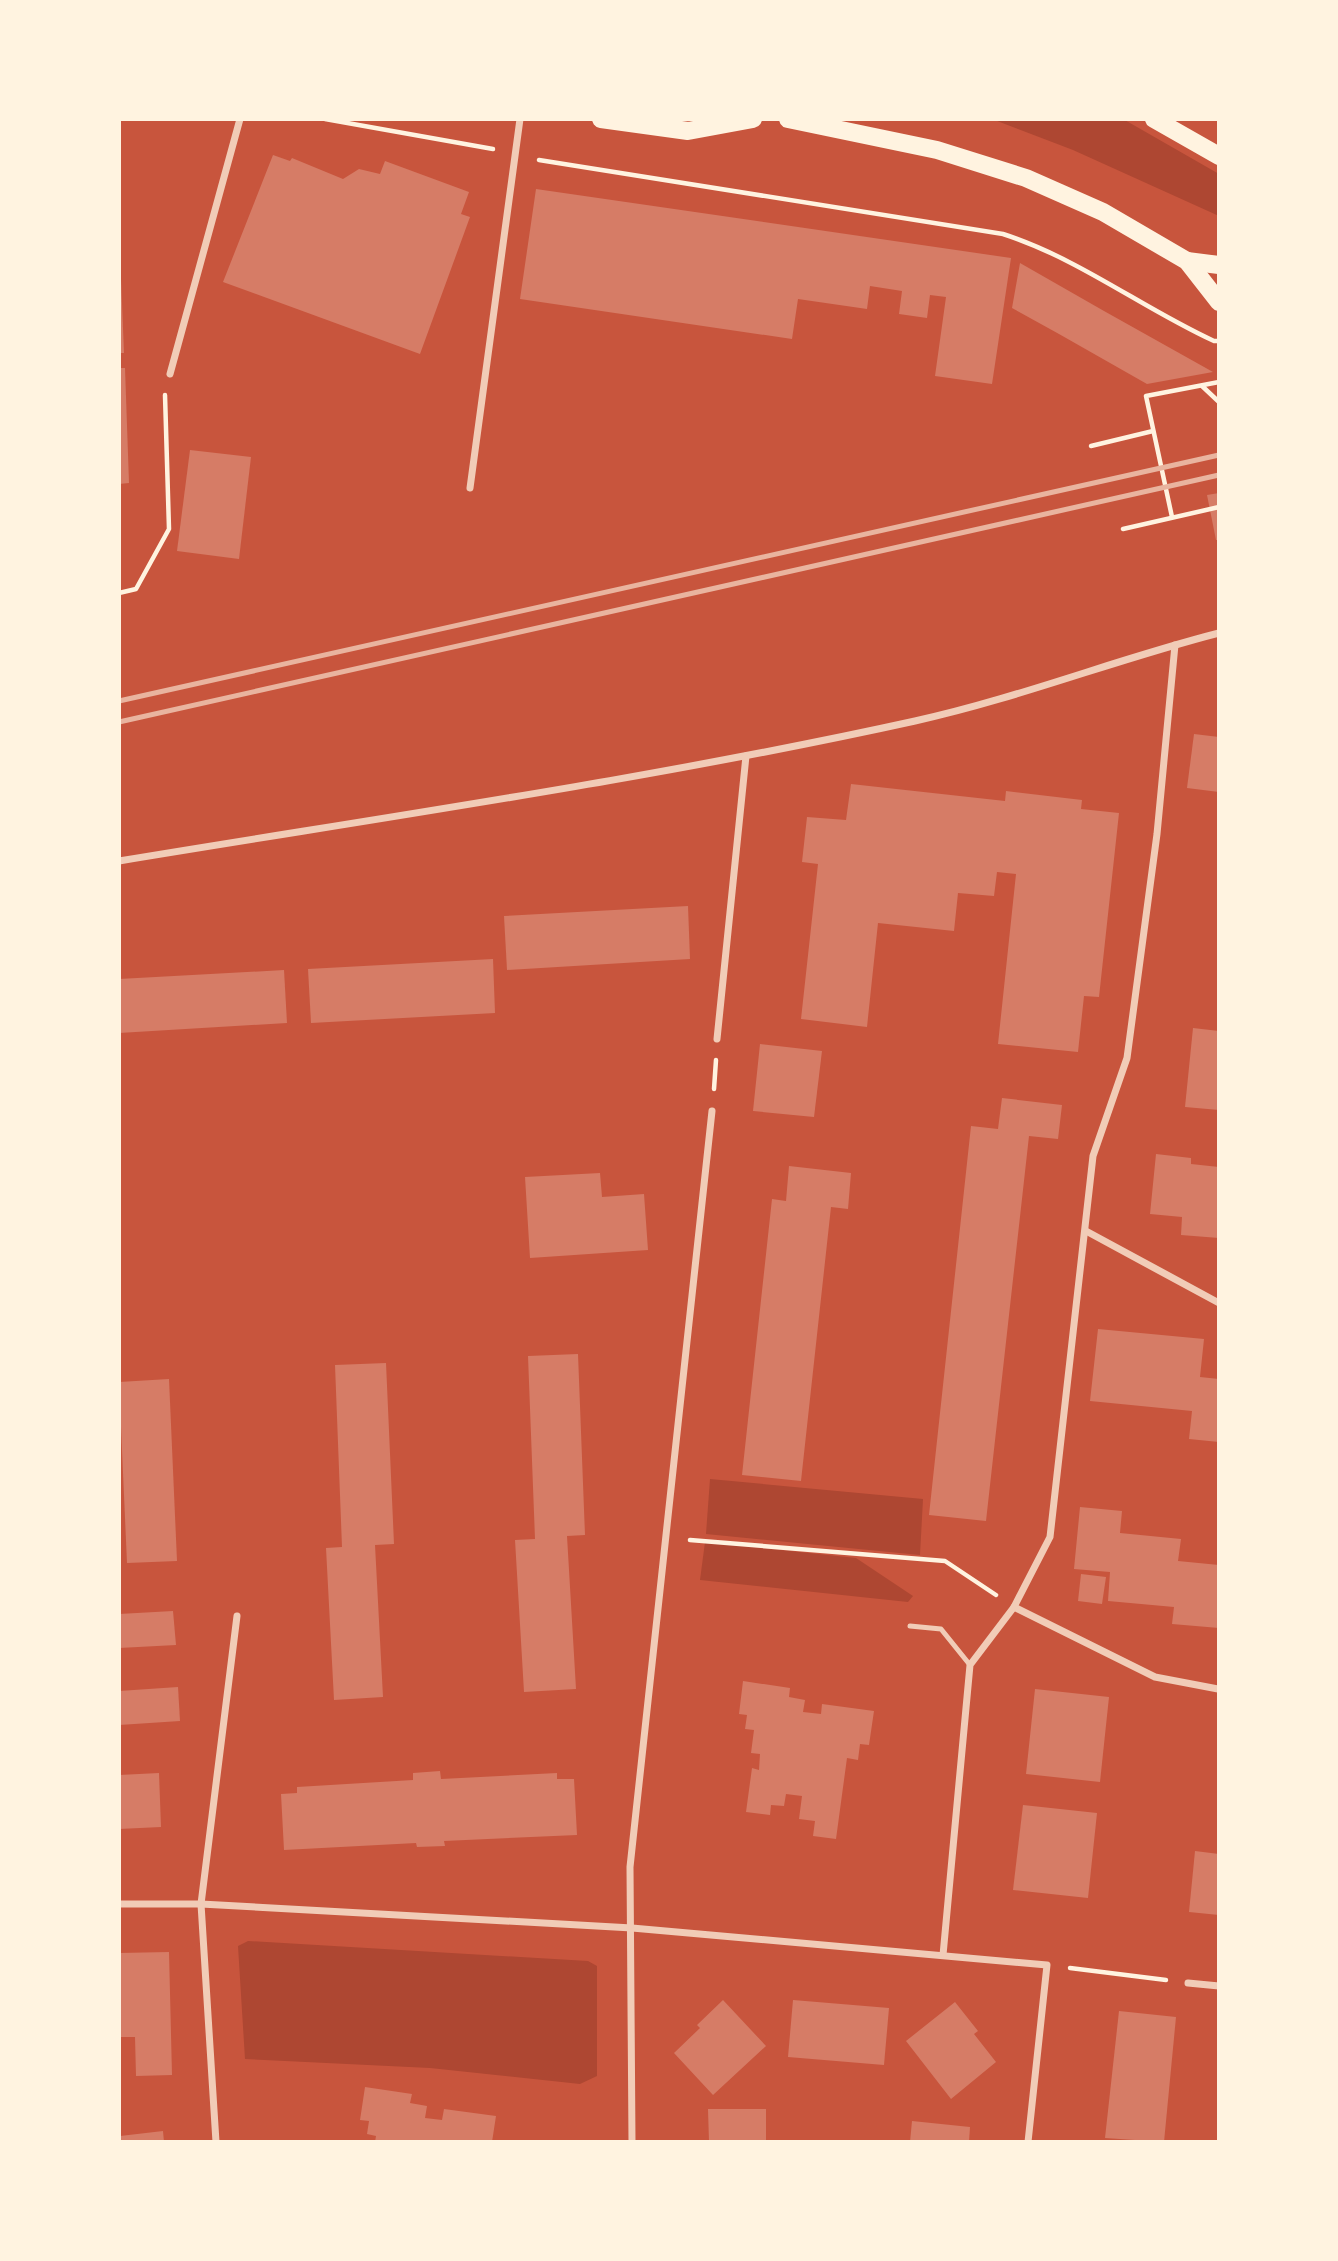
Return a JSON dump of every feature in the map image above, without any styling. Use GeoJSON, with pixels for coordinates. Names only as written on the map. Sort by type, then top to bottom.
{"type":"FeatureCollection","features":[{"type":"Feature","properties":{"kind":"main road"},"geometry":{"type":"LineString","coordinates":[[601,119],[688,131],[752,119]]}},
{"type":"Feature","properties":{"kind":"main road"},"geometry":{"type":"LineString","coordinates":[[788,119],[937,149],[1027,178],[1103,212],[1187,261],[1219,302]]}},
{"type":"Feature","properties":{"kind":"main road"},"geometry":{"type":"LineString","coordinates":[[1154,119],[1219,156]]}},
{"type":"Feature","properties":{"kind":"main road"},"geometry":{"type":"LineString","coordinates":[[1187,261],[1219,265]]}},
{"type":"Feature","properties":{"kind":"street"},"geometry":{"type":"LineString","coordinates":[[170,374],[240,119]]}},
{"type":"Feature","properties":{"kind":"street"},"geometry":{"type":"LineString","coordinates":[[470,488],[520,119]]}},
{"type":"Feature","properties":{"kind":"street"},"geometry":{"type":"LineString","coordinates":[[119,861],[746,756],[917,721],[1007,698],[1219,633]]}},
{"type":"Feature","properties":{"kind":"street"},"geometry":{"type":"LineString","coordinates":[[943,1955],[970,1665],[1014,1607],[1050,1537],[1093,1156],[1127,1058],[1157,834],[1175,645]]}},
{"type":"Feature","properties":{"kind":"street"},"geometry":{"type":"LineString","coordinates":[[718,1039],[746,756]]}},
{"type":"Feature","properties":{"kind":"street"},"geometry":{"type":"LineString","coordinates":[[632,2142],[630,1867],[712,1111]]}},
{"type":"Feature","properties":{"kind":"street"},"geometry":{"type":"LineString","coordinates":[[1086,1231],[1219,1303]]}},
{"type":"Feature","properties":{"kind":"street"},"geometry":{"type":"LineString","coordinates":[[1014,1607],[1155,1677],[1218,1689]]}},
{"type":"Feature","properties":{"kind":"street"},"geometry":{"type":"LineString","coordinates":[[216,2142],[201,1904],[237,1616]]}},
{"type":"Feature","properties":{"kind":"street"},"geometry":{"type":"LineString","coordinates":[[119,1904],[201,1904],[632,1927],[1047,1965],[1028,2142]]}},
{"type":"Feature","properties":{"kind":"street"},"geometry":{"type":"LineString","coordinates":[[1188,1983],[1219,1986]]}},
{"type":"Feature","properties":{"kind":"lane"},"geometry":{"type":"LineString","coordinates":[[910,1626],[941,1629],[970,1665]]}},
{"type":"Feature","properties":{"kind":"path"},"geometry":{"type":"LineString","coordinates":[[325,119],[495,149]]}},
{"type":"Feature","properties":{"kind":"path"},"geometry":{"type":"LineString","coordinates":[[538,160],[1003,234],[1055,253],[1090,270],[1164,318],[1219,341]]}},
{"type":"Feature","properties":{"kind":"path"},"geometry":{"type":"LineString","coordinates":[[119,593],[136,589],[169,529],[164,391],[170,374]]}},
{"type":"Feature","properties":{"kind":"path"},"geometry":{"type":"LineString","coordinates":[[1172,516],[1146,396],[1219,382]]}},
{"type":"Feature","properties":{"kind":"path"},"geometry":{"type":"LineString","coordinates":[[1201,385],[1219,402]]}},
{"type":"Feature","properties":{"kind":"path"},"geometry":{"type":"LineString","coordinates":[[1091,446],[1153,434]]}},
{"type":"Feature","properties":{"kind":"path"},"geometry":{"type":"LineString","coordinates":[[1123,529],[1219,507]]}},
{"type":"Feature","properties":{"kind":"path"},"geometry":{"type":"LineString","coordinates":[[712,1111],[718,1039]]}},
{"type":"Feature","properties":{"kind":"path"},"geometry":{"type":"LineString","coordinates":[[666,1538],[945,1561],[1014,1607]]}},
{"type":"Feature","properties":{"kind":"path"},"geometry":{"type":"LineString","coordinates":[[1047,1965],[1188,1983]]}},
{"type":"Feature","properties":{"kind":"shaded area"},"geometry":{"type":"Polygon","coordinates":[[[992,119],[1123,119],[1219,174],[1219,216],[1073,150],[992,119]]]}},
{"type":"Feature","properties":{"kind":"shaded area"},"geometry":{"type":"Polygon","coordinates":[[[710,1479],[923,1499],[920,1555],[706,1534],[710,1479]]]}},
{"type":"Feature","properties":{"kind":"shaded area"},"geometry":{"type":"Polygon","coordinates":[[[705,1542],[856,1558],[913,1596],[908,1602],[700,1580],[705,1542]]]}},
{"type":"Feature","properties":{"kind":"shaded area"},"geometry":{"type":"Polygon","coordinates":[[[248,1941],[588,1961],[597,1966],[597,2076],[580,2084],[430,2068],[245,2059],[238,1946],[248,1941]]]}},
{"type":"Feature","properties":{"kind":"building"},"geometry":{"type":"Polygon","coordinates":[[[273,155],[290,161],[292,158],[343,179],[359,169],[380,174],[385,161],[469,192],[461,214],[470,217],[420,354],[223,282],[273,155]]]}},
{"type":"Feature","properties":{"kind":"building"},"geometry":{"type":"Polygon","coordinates":[[[536,189],[1011,258],[992,384],[935,376],[946,297],[930,295],[927,318],[899,314],[902,291],[870,286],[867,309],[798,299],[792,339],[520,299],[536,189]]]}},
{"type":"Feature","properties":{"kind":"building"},"geometry":{"type":"Polygon","coordinates":[[[1020,263],[1213,372],[1147,384],[1012,308],[1020,263]]]}},
{"type":"Feature","properties":{"kind":"building"},"geometry":{"type":"Polygon","coordinates":[[[121,279],[124,353],[119,353],[121,279]]]}},
{"type":"Feature","properties":{"kind":"building"},"geometry":{"type":"Polygon","coordinates":[[[119,368],[125,368],[129,483],[119,484],[119,368]]]}},
{"type":"Feature","properties":{"kind":"building"},"geometry":{"type":"Polygon","coordinates":[[[190,450],[251,457],[239,559],[177,551],[190,450]]]}},
{"type":"Feature","properties":{"kind":"building"},"geometry":{"type":"Polygon","coordinates":[[[1219,493],[1219,540],[1216,540],[1207,495],[1219,493]]]}},
{"type":"Feature","properties":{"kind":"building"},"geometry":{"type":"Polygon","coordinates":[[[1194,734],[1219,737],[1219,792],[1187,788],[1194,734]]]}},
{"type":"Feature","properties":{"kind":"building"},"geometry":{"type":"Polygon","coordinates":[[[851,784],[1005,801],[1006,791],[1082,800],[1081,809],[1119,813],[1099,997],[1084,996],[1078,1052],[998,1044],[1016,874],[997,872],[994,896],[958,893],[954,931],[878,923],[867,1027],[801,1019],[818,864],[802,862],[807,817],[846,820],[851,784]]]}},
{"type":"Feature","properties":{"kind":"building"},"geometry":{"type":"Polygon","coordinates":[[[688,906],[690,959],[507,970],[504,916],[688,906]]]}},
{"type":"Feature","properties":{"kind":"building"},"geometry":{"type":"Polygon","coordinates":[[[493,959],[495,1013],[311,1023],[308,969],[493,959]]]}},
{"type":"Feature","properties":{"kind":"building"},"geometry":{"type":"Polygon","coordinates":[[[284,970],[287,1023],[119,1033],[119,979],[284,970]]]}},
{"type":"Feature","properties":{"kind":"building"},"geometry":{"type":"Polygon","coordinates":[[[1193,1028],[1219,1031],[1219,1110],[1185,1107],[1193,1028]]]}},
{"type":"Feature","properties":{"kind":"building"},"geometry":{"type":"Polygon","coordinates":[[[760,1044],[822,1051],[814,1117],[753,1111],[760,1044]]]}},
{"type":"Feature","properties":{"kind":"building"},"geometry":{"type":"Polygon","coordinates":[[[1002,1098],[1062,1105],[1058,1139],[1029,1136],[986,1521],[929,1515],[971,1126],[998,1129],[1002,1098]]]}},
{"type":"Feature","properties":{"kind":"building"},"geometry":{"type":"Polygon","coordinates":[[[1156,1154],[1191,1158],[1191,1164],[1219,1167],[1219,1238],[1181,1235],[1182,1217],[1150,1214],[1156,1154]]]}},
{"type":"Feature","properties":{"kind":"building"},"geometry":{"type":"Polygon","coordinates":[[[789,1166],[851,1173],[848,1209],[831,1207],[801,1481],[742,1475],[772,1199],[786,1201],[789,1166]]]}},
{"type":"Feature","properties":{"kind":"building"},"geometry":{"type":"Polygon","coordinates":[[[600,1173],[602,1197],[644,1194],[648,1250],[530,1258],[525,1177],[600,1173]]]}},
{"type":"Feature","properties":{"kind":"building"},"geometry":{"type":"Polygon","coordinates":[[[1098,1329],[1204,1339],[1200,1377],[1219,1379],[1219,1442],[1189,1439],[1192,1411],[1090,1401],[1098,1329]]]}},
{"type":"Feature","properties":{"kind":"building"},"geometry":{"type":"Polygon","coordinates":[[[578,1354],[585,1535],[567,1536],[576,1689],[524,1692],[515,1540],[535,1539],[528,1356],[578,1354]]]}},
{"type":"Feature","properties":{"kind":"building"},"geometry":{"type":"Polygon","coordinates":[[[386,1363],[394,1544],[375,1545],[383,1697],[334,1700],[326,1548],[342,1547],[335,1365],[386,1363]]]}},
{"type":"Feature","properties":{"kind":"building"},"geometry":{"type":"Polygon","coordinates":[[[169,1379],[177,1561],[127,1563],[119,1382],[169,1379]]]}},
{"type":"Feature","properties":{"kind":"building"},"geometry":{"type":"Polygon","coordinates":[[[1080,1507],[1122,1511],[1120,1533],[1181,1539],[1178,1561],[1219,1565],[1219,1628],[1172,1624],[1174,1607],[1108,1601],[1110,1572],[1074,1569],[1080,1507]]]}},
{"type":"Feature","properties":{"kind":"building"},"geometry":{"type":"Polygon","coordinates":[[[1081,1574],[1106,1577],[1102,1604],[1078,1601],[1081,1574]]]}},
{"type":"Feature","properties":{"kind":"building"},"geometry":{"type":"Polygon","coordinates":[[[173,1611],[176,1645],[119,1648],[119,1614],[173,1611]]]}},
{"type":"Feature","properties":{"kind":"building"},"geometry":{"type":"Polygon","coordinates":[[[743,1681],[790,1688],[789,1697],[805,1700],[803,1712],[821,1714],[822,1704],[874,1711],[869,1745],[860,1744],[858,1760],[847,1758],[836,1839],[813,1836],[815,1821],[799,1819],[802,1796],[786,1794],[784,1806],[771,1805],[770,1815],[746,1812],[752,1768],[759,1770],[760,1754],[751,1753],[754,1730],[745,1729],[747,1715],[739,1714],[743,1681]]]}},
{"type":"Feature","properties":{"kind":"building"},"geometry":{"type":"Polygon","coordinates":[[[178,1687],[180,1721],[119,1725],[119,1691],[178,1687]]]}},
{"type":"Feature","properties":{"kind":"building"},"geometry":{"type":"Polygon","coordinates":[[[1035,1689],[1109,1697],[1100,1782],[1026,1774],[1035,1689]]]}},
{"type":"Feature","properties":{"kind":"building"},"geometry":{"type":"Polygon","coordinates":[[[440,1771],[441,1779],[557,1773],[557,1779],[574,1779],[577,1835],[444,1841],[445,1846],[417,1847],[416,1843],[284,1850],[281,1794],[297,1793],[297,1787],[413,1780],[413,1773],[440,1771]]]}},
{"type":"Feature","properties":{"kind":"building"},"geometry":{"type":"Polygon","coordinates":[[[159,1773],[161,1827],[119,1829],[119,1775],[159,1773]]]}},
{"type":"Feature","properties":{"kind":"building"},"geometry":{"type":"Polygon","coordinates":[[[1023,1805],[1097,1813],[1088,1898],[1013,1890],[1023,1805]]]}},
{"type":"Feature","properties":{"kind":"building"},"geometry":{"type":"Polygon","coordinates":[[[1195,1851],[1219,1854],[1219,1915],[1189,1912],[1195,1851]]]}},
{"type":"Feature","properties":{"kind":"building"},"geometry":{"type":"Polygon","coordinates":[[[169,1952],[172,2075],[136,2076],[135,2037],[119,2037],[119,1953],[169,1952]]]}},
{"type":"Feature","properties":{"kind":"building"},"geometry":{"type":"Polygon","coordinates":[[[723,2000],[766,2046],[713,2095],[674,2053],[700,2028],[697,2025],[723,2000]]]}},
{"type":"Feature","properties":{"kind":"building"},"geometry":{"type":"Polygon","coordinates":[[[793,2000],[889,2008],[884,2065],[788,2057],[793,2000]]]}},
{"type":"Feature","properties":{"kind":"building"},"geometry":{"type":"Polygon","coordinates":[[[955,2002],[978,2031],[974,2034],[996,2062],[951,2099],[906,2041],[955,2002]]]}},
{"type":"Feature","properties":{"kind":"building"},"geometry":{"type":"Polygon","coordinates":[[[1119,2011],[1176,2017],[1164,2142],[1105,2138],[1119,2011]]]}},
{"type":"Feature","properties":{"kind":"building"},"geometry":{"type":"Polygon","coordinates":[[[365,2087],[412,2094],[410,2103],[427,2106],[425,2118],[442,2120],[444,2109],[496,2116],[492,2142],[375,2142],[376,2136],[367,2134],[369,2121],[360,2120],[365,2087]]]}},
{"type":"Feature","properties":{"kind":"building"},"geometry":{"type":"Polygon","coordinates":[[[708,2109],[766,2109],[766,2142],[709,2142],[708,2109]]]}},
{"type":"Feature","properties":{"kind":"building"},"geometry":{"type":"Polygon","coordinates":[[[912,2121],[970,2127],[969,2142],[910,2142],[912,2121]]]}},
{"type":"Feature","properties":{"kind":"building"},"geometry":{"type":"Polygon","coordinates":[[[163,2131],[164,2142],[121,2142],[120,2136],[163,2131]]]}},
{"type":"Feature","properties":{"kind":"railway"},"geometry":{"type":"LineString","coordinates":[[119,701],[1219,455]]}},
{"type":"Feature","properties":{"kind":"railway"},"geometry":{"type":"LineString","coordinates":[[119,722],[1219,475]]}}]}
